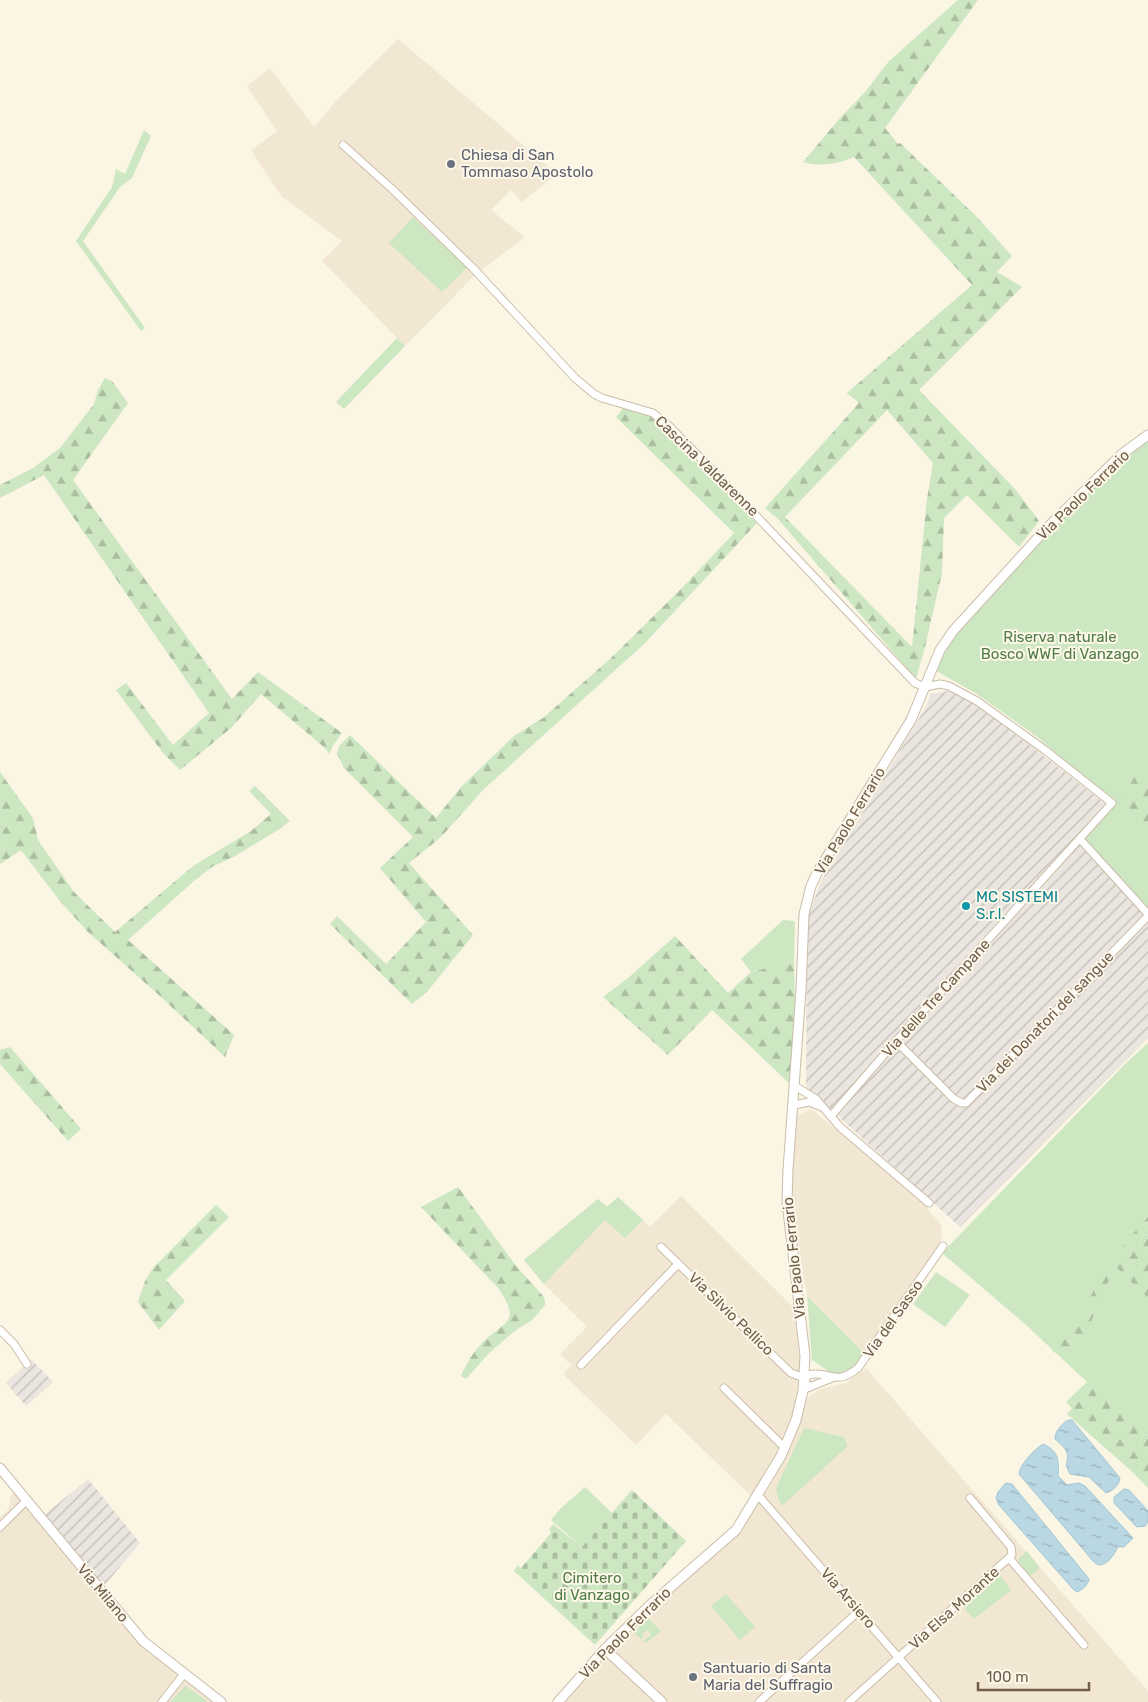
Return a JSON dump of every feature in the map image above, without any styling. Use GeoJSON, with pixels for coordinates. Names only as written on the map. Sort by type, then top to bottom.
{"type":"FeatureCollection","features":[{"type":"Feature","properties":{"kind":"street","name":"Cascina Valdarenne"},"geometry":{"type":"LineString","coordinates":[[343,145],[391,188],[473,268],[575,378],[594,394],[612,402],[653,413],[669,426],[768,527],[915,683],[926,687]]}},
{"type":"Feature","properties":{"kind":"street","name":"Via Paolo Ferrario"},"geometry":{"type":"LineString","coordinates":[[558,1702],[605,1649],[649,1606],[730,1536],[741,1523],[758,1495],[785,1448],[794,1426],[805,1384],[805,1356],[787,1202],[788,1170],[794,1105],[804,914],[811,886],[817,873],[911,720],[940,650],[953,632],[1045,530],[1116,460],[1148,435]]}},
{"type":"Feature","properties":{"kind":"street","name":"Via delle Tre Campane"},"geometry":{"type":"LineString","coordinates":[[830,1116],[1112,805],[1044,750],[977,701],[949,686],[940,684],[926,687]]}},
{"type":"Feature","properties":{"kind":"street","name":"Via dei Donatori del sangue"},"geometry":{"type":"LineString","coordinates":[[896,1041],[954,1099],[962,1103],[966,1102],[1148,915],[1080,839]]}},
{"type":"Feature","properties":{"kind":"street"},"geometry":{"type":"LineString","coordinates":[[795,1086],[810,1094],[840,1127],[929,1204]]}},
{"type":"Feature","properties":{"kind":"street"},"geometry":{"type":"LineString","coordinates":[[794,1105],[809,1102],[822,1106]]}},
{"type":"Feature","properties":{"kind":"street","name":"Via del Sasso"},"geometry":{"type":"LineString","coordinates":[[805,1384],[848,1375],[863,1363],[943,1246]]}},
{"type":"Feature","properties":{"kind":"street","name":"Via Silvio Pellico"},"geometry":{"type":"LineString","coordinates":[[661,1247],[792,1373],[799,1376],[805,1384]]}},
{"type":"Feature","properties":{"kind":"street"},"geometry":{"type":"LineString","coordinates":[[581,1365],[678,1264]]}},
{"type":"Feature","properties":{"kind":"street"},"geometry":{"type":"LineString","coordinates":[[0,1330],[14,1344],[27,1364]]}},
{"type":"Feature","properties":{"kind":"street"},"geometry":{"type":"LineString","coordinates":[[805,1356],[809,1366],[816,1373],[832,1378]]}},
{"type":"Feature","properties":{"kind":"street"},"geometry":{"type":"LineString","coordinates":[[805,1384],[808,1375],[816,1373]]}},
{"type":"Feature","properties":{"kind":"street"},"geometry":{"type":"LineString","coordinates":[[724,1388],[785,1448]]}},
{"type":"Feature","properties":{"kind":"street","name":"Via Milano"},"geometry":{"type":"LineString","coordinates":[[0,1468],[143,1641],[222,1702]]}},
{"type":"Feature","properties":{"kind":"street","name":"Via Arsiero"},"geometry":{"type":"LineString","coordinates":[[758,1495],[937,1702]]}},
{"type":"Feature","properties":{"kind":"street","name":"Via Elsa Morante"},"geometry":{"type":"LineString","coordinates":[[849,1702],[1009,1558],[1012,1551],[1011,1546],[970,1498]]}},
{"type":"Feature","properties":{"kind":"street"},"geometry":{"type":"LineString","coordinates":[[0,1527],[27,1500]]}},
{"type":"Feature","properties":{"kind":"street","name":"Via Elsa Morante"},"geometry":{"type":"LineString","coordinates":[[1009,1558],[1084,1645]]}},
{"type":"Feature","properties":{"kind":"street"},"geometry":{"type":"LineString","coordinates":[[760,1702],[859,1611]]}},
{"type":"Feature","properties":{"kind":"street"},"geometry":{"type":"LineString","coordinates":[[605,1649],[662,1702]]}},
{"type":"Feature","properties":{"kind":"street"},"geometry":{"type":"LineString","coordinates":[[162,1702],[184,1674]]}},
{"type":"Feature","properties":{"kind":"shaded area"},"geometry":{"type":"Polygon","coordinates":[[[398,39],[557,174],[522,202],[511,190],[491,210],[525,237],[474,276],[405,346],[322,261],[342,241],[282,197],[251,150],[277,131],[247,86],[270,68],[314,127],[337,100],[398,39]]]}},
{"type":"Feature","properties":{"kind":"shaded area"},"geometry":{"type":"Polygon","coordinates":[[[953,690],[973,701],[1103,802],[1116,809],[1148,908],[1148,1038],[960,1227],[806,1087],[807,921],[820,883],[924,710],[931,694],[953,690]]]}},
{"type":"Feature","properties":{"kind":"shaded area"},"geometry":{"type":"Polygon","coordinates":[[[811,1109],[927,1204],[927,1208],[941,1225],[942,1237],[940,1245],[865,1354],[807,1296],[797,1240],[790,1170],[797,1116],[811,1109]]]}},
{"type":"Feature","properties":{"kind":"shaded area"},"geometry":{"type":"Polygon","coordinates":[[[681,1196],[794,1308],[800,1364],[795,1404],[785,1437],[753,1498],[666,1414],[636,1445],[563,1374],[571,1365],[560,1354],[587,1327],[544,1284],[524,1260],[598,1199],[607,1207],[618,1197],[650,1227],[681,1196]]]}},
{"type":"Feature","properties":{"kind":"shaded area"},"geometry":{"type":"Polygon","coordinates":[[[31,1359],[53,1382],[26,1406],[6,1383],[31,1359]]]}},
{"type":"Feature","properties":{"kind":"shaded area"},"geometry":{"type":"Polygon","coordinates":[[[866,1368],[1148,1691],[1148,1702],[561,1702],[605,1652],[652,1606],[733,1537],[807,1398],[821,1389],[846,1383],[866,1368]]]}},
{"type":"Feature","properties":{"kind":"shaded area"},"geometry":{"type":"Polygon","coordinates":[[[88,1479],[140,1543],[102,1588],[43,1516],[88,1479]]]}},
{"type":"Feature","properties":{"kind":"shaded area"},"geometry":{"type":"Polygon","coordinates":[[[17,1490],[141,1643],[219,1702],[3,1702],[0,1700],[0,1517],[8,1510],[11,1495],[17,1490]]]}},
{"type":"Feature","properties":{"kind":"green space"},"geometry":{"type":"Polygon","coordinates":[[[958,0],[978,0],[885,128],[898,144],[900,143],[977,217],[1012,256],[997,272],[1022,287],[919,390],[1016,490],[1039,521],[1019,547],[967,495],[944,518],[942,573],[916,679],[778,519],[765,508],[859,403],[847,393],[972,285],[854,157],[829,164],[803,162],[865,92],[889,61],[958,0]],[[887,410],[785,517],[912,647],[927,499],[933,463],[887,410]]]}},
{"type":"Feature","properties":{"kind":"green space"},"geometry":{"type":"Polygon","coordinates":[[[144,130],[151,136],[132,178],[120,187],[83,241],[145,328],[141,331],[76,241],[112,187],[116,169],[125,174],[144,130]]]}},
{"type":"Feature","properties":{"kind":"green space"},"geometry":{"type":"Polygon","coordinates":[[[413,217],[467,268],[442,292],[389,243],[413,217]]]}},
{"type":"Feature","properties":{"kind":"green space"},"geometry":{"type":"Polygon","coordinates":[[[397,338],[405,346],[344,409],[336,402],[397,338]]]}},
{"type":"Feature","properties":{"kind":"green space"},"geometry":{"type":"Polygon","coordinates":[[[105,378],[112,381],[128,403],[73,480],[232,699],[258,672],[342,733],[329,754],[326,749],[261,694],[231,728],[180,770],[163,753],[116,690],[126,683],[173,745],[209,713],[44,475],[0,498],[0,485],[33,468],[60,448],[94,404],[98,390],[105,378]]]}},
{"type":"Feature","properties":{"kind":"green space"},"geometry":{"type":"Polygon","coordinates":[[[624,407],[651,417],[757,523],[644,644],[483,790],[441,837],[409,863],[473,935],[427,992],[412,1004],[330,924],[337,916],[386,964],[426,922],[380,868],[413,837],[344,768],[337,753],[340,745],[350,735],[436,818],[461,787],[514,736],[543,718],[611,658],[734,533],[616,417],[624,407]]]}},
{"type":"Feature","properties":{"kind":"green space","name":"Riserva naturale Bosco WWF di Vanzago"},"geometry":{"type":"Polygon","coordinates":[[[1148,435],[1148,912],[1081,839],[1116,804],[1036,736],[977,694],[931,668],[939,650],[1047,528],[1148,435]]]}},
{"type":"Feature","properties":{"kind":"green space"},"geometry":{"type":"Polygon","coordinates":[[[1138,771],[1148,779],[1148,838],[1116,809],[1138,771]]]}},
{"type":"Feature","properties":{"kind":"green space"},"geometry":{"type":"Polygon","coordinates":[[[0,772],[33,818],[38,840],[74,892],[115,932],[193,866],[251,831],[271,814],[249,791],[255,786],[290,821],[235,856],[212,867],[128,940],[234,1035],[225,1057],[88,932],[59,900],[21,850],[0,864],[0,772]]]}},
{"type":"Feature","properties":{"kind":"green space"},"geometry":{"type":"Polygon","coordinates":[[[783,920],[795,921],[794,961],[751,972],[741,959],[783,920]]]}},
{"type":"Feature","properties":{"kind":"green space"},"geometry":{"type":"Polygon","coordinates":[[[675,936],[728,993],[751,972],[794,961],[795,1002],[790,1084],[712,1010],[668,1055],[603,997],[628,978],[675,936]]]}},
{"type":"Feature","properties":{"kind":"green space"},"geometry":{"type":"Polygon","coordinates":[[[1148,1043],[1148,1488],[1066,1402],[1087,1382],[1025,1324],[942,1253],[1126,1063],[1148,1043]]]}},
{"type":"Feature","properties":{"kind":"green space"},"geometry":{"type":"Polygon","coordinates":[[[10,1047],[81,1129],[68,1141],[0,1064],[0,1050],[10,1047]]]}},
{"type":"Feature","properties":{"kind":"green space"},"geometry":{"type":"Polygon","coordinates":[[[458,1187],[516,1266],[543,1296],[545,1301],[545,1305],[532,1320],[516,1330],[489,1353],[466,1379],[461,1376],[473,1354],[483,1342],[504,1325],[510,1315],[506,1300],[499,1289],[421,1207],[458,1187]]]}},
{"type":"Feature","properties":{"kind":"green space"},"geometry":{"type":"Polygon","coordinates":[[[618,1197],[643,1220],[625,1238],[605,1220],[544,1284],[524,1260],[598,1199],[607,1207],[618,1197]]]}},
{"type":"Feature","properties":{"kind":"green space"},"geometry":{"type":"Polygon","coordinates":[[[216,1205],[229,1217],[166,1280],[185,1301],[159,1330],[138,1302],[145,1281],[153,1268],[216,1205]]]}},
{"type":"Feature","properties":{"kind":"green space"},"geometry":{"type":"Polygon","coordinates":[[[1148,1217],[1148,1298],[1115,1266],[1087,1331],[1062,1356],[1052,1351],[1079,1321],[1086,1310],[1096,1283],[1110,1260],[1148,1217]]]}},
{"type":"Feature","properties":{"kind":"green space"},"geometry":{"type":"Polygon","coordinates":[[[936,1272],[970,1295],[945,1327],[913,1304],[936,1272]]]}},
{"type":"Feature","properties":{"kind":"green space"},"geometry":{"type":"Polygon","coordinates":[[[807,1296],[865,1354],[848,1370],[834,1375],[812,1360],[807,1296]]]}},
{"type":"Feature","properties":{"kind":"green space"},"geometry":{"type":"Polygon","coordinates":[[[1095,1385],[1148,1434],[1148,1486],[1067,1414],[1095,1385]]]}},
{"type":"Feature","properties":{"kind":"green space"},"geometry":{"type":"Polygon","coordinates":[[[804,1428],[844,1437],[848,1446],[782,1506],[776,1488],[804,1428]]]}},
{"type":"Feature","properties":{"kind":"green space"},"geometry":{"type":"Polygon","coordinates":[[[585,1487],[612,1513],[582,1547],[551,1520],[560,1509],[585,1487]]]}},
{"type":"Feature","properties":{"kind":"green space","name":"Cimitero di Vanzago"},"geometry":{"type":"Polygon","coordinates":[[[632,1490],[686,1541],[595,1645],[514,1571],[518,1565],[521,1568],[551,1533],[549,1529],[553,1524],[582,1547],[632,1490]]]}},
{"type":"Feature","properties":{"kind":"green space"},"geometry":{"type":"Polygon","coordinates":[[[1027,1551],[1040,1568],[1030,1576],[1018,1562],[1019,1558],[1027,1551]]]}},
{"type":"Feature","properties":{"kind":"green space"},"geometry":{"type":"Polygon","coordinates":[[[1000,1575],[1011,1590],[974,1619],[963,1607],[1000,1575]]]}},
{"type":"Feature","properties":{"kind":"green space"},"geometry":{"type":"Polygon","coordinates":[[[726,1594],[755,1627],[740,1640],[711,1606],[726,1594]]]}},
{"type":"Feature","properties":{"kind":"green space"},"geometry":{"type":"Polygon","coordinates":[[[648,1618],[661,1631],[646,1643],[643,1641],[651,1635],[647,1630],[641,1639],[634,1633],[648,1618]]]}},
{"type":"Feature","properties":{"kind":"green space"},"geometry":{"type":"Polygon","coordinates":[[[185,1686],[189,1688],[208,1702],[170,1702],[185,1686]]]}},
{"type":"Feature","properties":{"kind":"water"},"geometry":{"type":"Polygon","coordinates":[[[1069,1420],[1072,1420],[1120,1478],[1117,1485],[1111,1491],[1106,1493],[1089,1477],[1070,1474],[1066,1465],[1067,1453],[1064,1447],[1055,1439],[1059,1428],[1069,1420]]]}},
{"type":"Feature","properties":{"kind":"water"},"geometry":{"type":"Polygon","coordinates":[[[1043,1444],[1052,1450],[1057,1457],[1058,1476],[1067,1485],[1079,1483],[1085,1486],[1133,1538],[1124,1547],[1118,1547],[1112,1557],[1102,1565],[1098,1565],[1093,1561],[1019,1474],[1025,1461],[1043,1444]]]}},
{"type":"Feature","properties":{"kind":"water"},"geometry":{"type":"Polygon","coordinates":[[[1006,1483],[1012,1484],[1089,1579],[1081,1590],[1077,1592],[1073,1589],[999,1505],[996,1498],[998,1492],[1006,1483]]]}},
{"type":"Feature","properties":{"kind":"water"},"geometry":{"type":"Polygon","coordinates":[[[1124,1489],[1129,1490],[1148,1511],[1148,1522],[1145,1526],[1137,1527],[1114,1503],[1114,1497],[1124,1489]]]}},
{"type":"Feature","properties":{"kind":"place","name":"Chiesa di San Tommaso Apostolo"},"geometry":{"type":"Point","coordinates":[451,164]}},
{"type":"Feature","properties":{"kind":"place","name":"MC SISTEMI S.r.l."},"geometry":{"type":"Point","coordinates":[966,906]}},
{"type":"Feature","properties":{"kind":"place","name":"Santuario di Santa Maria del Suffragio"},"geometry":{"type":"Point","coordinates":[693,1677]}}]}
